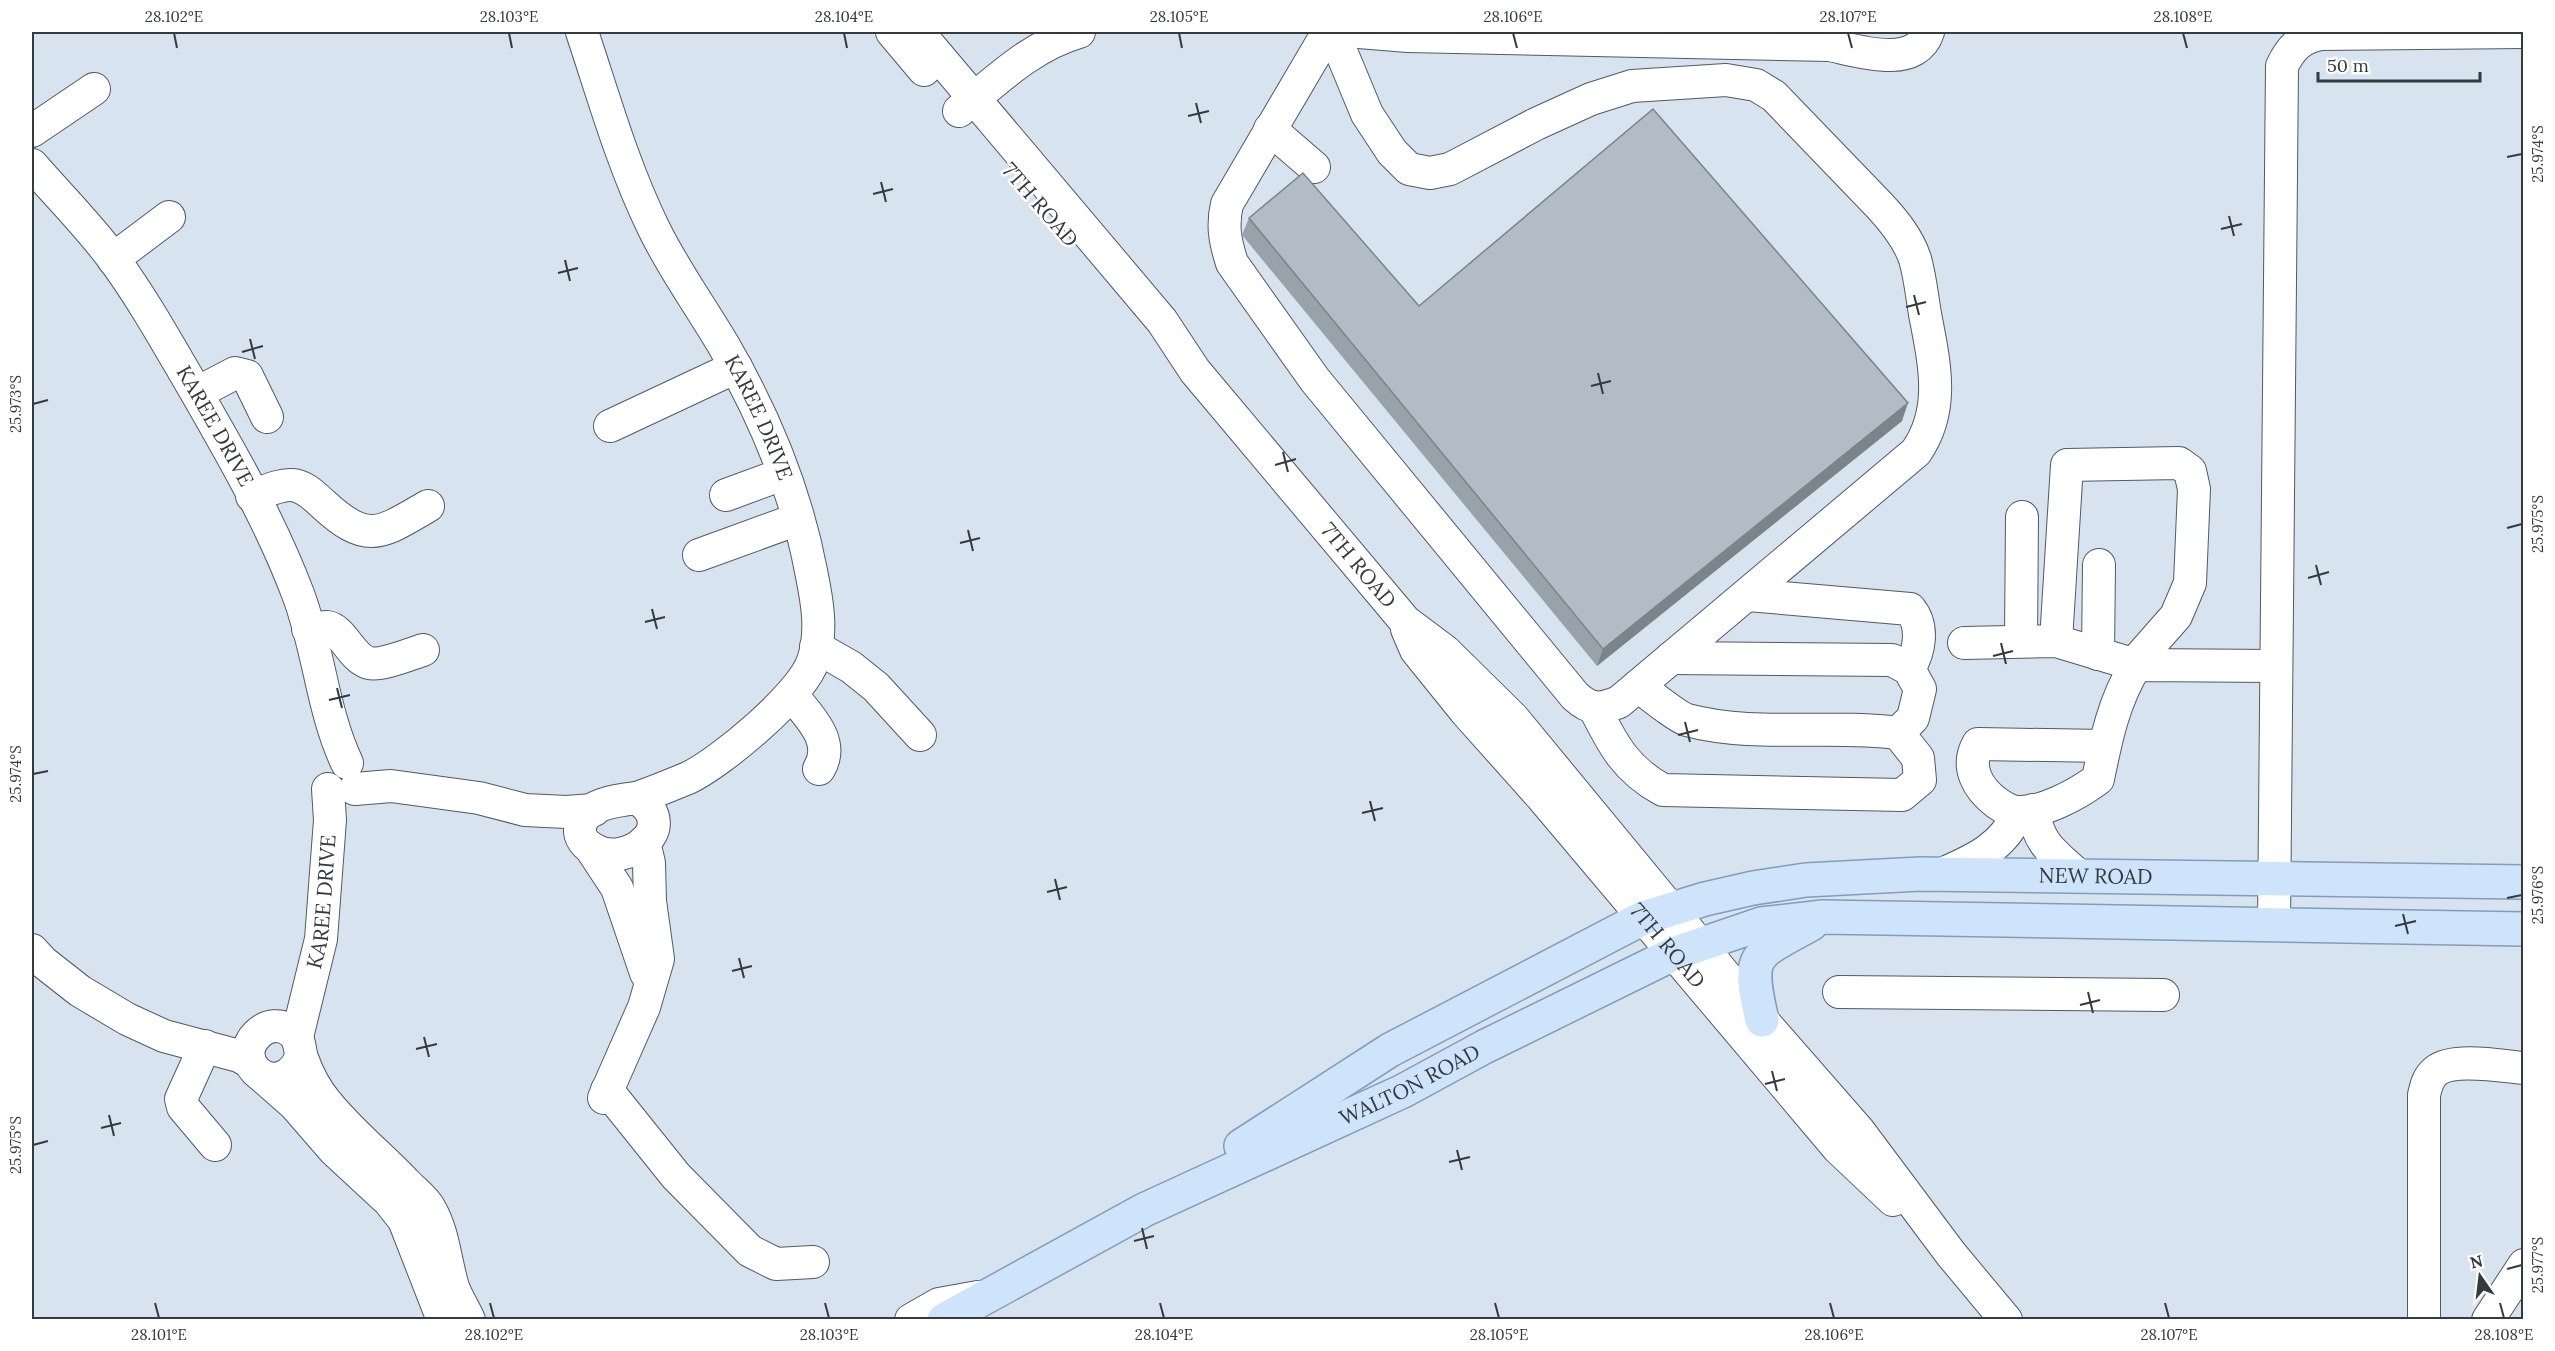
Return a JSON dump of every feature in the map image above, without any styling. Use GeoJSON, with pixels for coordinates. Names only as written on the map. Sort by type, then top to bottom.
{"type":"FeatureCollection","features":[{"type":"Feature","properties":{"kind":"main road","name":"NEW ROAD"},"geometry":{"type":"LineString","coordinates":[[1657,914],[1735,891],[1806,880],[1864,875],[1942,874],[2523,882]]}},
{"type":"Feature","properties":{"kind":"main road"},"geometry":{"type":"LineString","coordinates":[[2275,880],[2298,900],[2313,904],[2523,909]]}},
{"type":"Feature","properties":{"kind":"main road","name":"WALTON ROAD"},"geometry":{"type":"LineString","coordinates":[[963,1311],[1144,1210],[1390,1050],[1657,914]]}},
{"type":"Feature","properties":{"kind":"main road"},"geometry":{"type":"LineString","coordinates":[[1762,1020],[1754,985],[1757,961],[1770,947],[1823,917]]}},
{"type":"Feature","properties":{"kind":"main road"},"geometry":{"type":"LineString","coordinates":[[1686,949],[1761,924],[1823,917],[2523,928]]}},
{"type":"Feature","properties":{"kind":"main road","name":"WALTON ROAD"},"geometry":{"type":"LineString","coordinates":[[1144,1210],[1403,1090],[1484,1047],[1686,949]]}},
{"type":"Feature","properties":{"kind":"street","name":"KAREE DRIVE"},"geometry":{"type":"LineString","coordinates":[[582,32],[631,179],[670,258],[735,367],[764,421],[798,519],[816,598],[819,633],[813,662],[802,684],[779,709],[733,747],[689,777],[645,819]]}},
{"type":"Feature","properties":{"kind":"street","name":"7TH ROAD"},"geometry":{"type":"LineString","coordinates":[[892,32],[966,106],[1162,321],[1182,347],[1196,371],[1405,621],[1413,645],[1466,712],[1541,796],[1657,914],[1838,1148],[1951,1254]]}},
{"type":"Feature","properties":{"kind":"street","name":"7TH ROAD"},"geometry":{"type":"LineString","coordinates":[[918,32],[966,106]]}},
{"type":"Feature","properties":{"kind":"street"},"geometry":{"type":"LineString","coordinates":[[966,106],[1021,59],[1045,44],[1079,32]]}},
{"type":"Feature","properties":{"kind":"street"},"geometry":{"type":"LineString","coordinates":[[1328,32],[1227,204],[1223,223],[1225,242],[1232,263],[1315,380],[1575,696],[1584,704],[1595,709],[1606,708],[1619,702],[1748,595],[1916,452],[1926,438],[1935,412],[1936,374],[1915,260],[1895,223],[1774,96],[1756,85],[1726,80],[1632,86],[1582,103],[1536,124],[1450,170],[1430,173],[1409,169],[1392,152],[1367,114],[1333,32]]}},
{"type":"Feature","properties":{"kind":"street"},"geometry":{"type":"LineString","coordinates":[[1359,32],[1408,36],[1830,45],[1868,53],[1898,54],[1911,51],[1923,44],[1928,32]]}},
{"type":"Feature","properties":{"kind":"street"},"geometry":{"type":"LineString","coordinates":[[1830,45],[1859,32]]}},
{"type":"Feature","properties":{"kind":"street"},"geometry":{"type":"LineString","coordinates":[[2274,925],[2282,66],[2296,44],[2308,37],[2320,34],[2523,32]]}},
{"type":"Feature","properties":{"kind":"street"},"geometry":{"type":"LineString","coordinates":[[32,131],[94,89]]}},
{"type":"Feature","properties":{"kind":"street"},"geometry":{"type":"LineString","coordinates":[[1270,129],[1314,167]]}},
{"type":"Feature","properties":{"kind":"street","name":"KAREE DRIVE"},"geometry":{"type":"LineString","coordinates":[[32,165],[113,259],[158,326],[197,393],[284,559],[309,629],[325,690],[341,785],[321,939],[310,983],[294,996],[273,1048]]}},
{"type":"Feature","properties":{"kind":"street"},"geometry":{"type":"LineString","coordinates":[[113,259],[169,217]]}},
{"type":"Feature","properties":{"kind":"street"},"geometry":{"type":"LineString","coordinates":[[609,426],[735,367]]}},
{"type":"Feature","properties":{"kind":"street"},"geometry":{"type":"LineString","coordinates":[[197,393],[241,373],[247,376],[267,417]]}},
{"type":"Feature","properties":{"kind":"street"},"geometry":{"type":"LineString","coordinates":[[2056,641],[2067,465],[2179,463],[2190,471],[2194,489],[2190,584],[2176,616],[2139,658],[2121,687],[2104,746],[2098,779],[2072,796],[2025,811],[2010,811],[1988,796],[1977,783],[1973,771],[1974,751],[1978,744],[2104,746]]}},
{"type":"Feature","properties":{"kind":"street"},"geometry":{"type":"LineString","coordinates":[[726,495],[783,474]]}},
{"type":"Feature","properties":{"kind":"street"},"geometry":{"type":"LineString","coordinates":[[252,496],[289,484],[300,486],[346,524],[355,530],[364,531],[389,528],[428,506]]}},
{"type":"Feature","properties":{"kind":"street"},"geometry":{"type":"LineString","coordinates":[[2021,640],[2022,517]]}},
{"type":"Feature","properties":{"kind":"street"},"geometry":{"type":"LineString","coordinates":[[699,555],[798,519]]}},
{"type":"Feature","properties":{"kind":"street"},"geometry":{"type":"LineString","coordinates":[[2098,654],[2099,565]]}},
{"type":"Feature","properties":{"kind":"street"},"geometry":{"type":"LineString","coordinates":[[1748,595],[1910,609],[1918,619],[1918,635],[1916,658],[1909,669]]}},
{"type":"Feature","properties":{"kind":"street"},"geometry":{"type":"LineString","coordinates":[[309,629],[328,627],[334,630],[350,649],[368,663],[381,662],[423,650]]}},
{"type":"Feature","properties":{"kind":"street"},"geometry":{"type":"LineString","coordinates":[[1964,643],[2056,641],[2136,665],[2276,666]]}},
{"type":"Feature","properties":{"kind":"street"},"geometry":{"type":"LineString","coordinates":[[816,647],[851,668],[876,687],[920,735]]}},
{"type":"Feature","properties":{"kind":"street"},"geometry":{"type":"LineString","coordinates":[[1671,658],[1892,660],[1909,669],[1920,689],[1913,718],[1898,734]]}},
{"type":"Feature","properties":{"kind":"street"},"geometry":{"type":"LineString","coordinates":[[1595,709],[1615,749],[1645,780],[1663,790],[1902,795],[1920,780],[1918,758],[1898,734],[1874,730],[1739,727],[1685,719],[1638,686]]}},
{"type":"Feature","properties":{"kind":"street"},"geometry":{"type":"LineString","coordinates":[[792,695],[824,740],[826,758],[819,769]]}},
{"type":"Feature","properties":{"kind":"street"},"geometry":{"type":"LineString","coordinates":[[341,785],[391,786],[478,798],[525,810],[566,812],[588,830],[604,854],[630,850],[645,819]]}},
{"type":"Feature","properties":{"kind":"street"},"geometry":{"type":"LineString","coordinates":[[588,830],[604,804],[645,819]]}},
{"type":"Feature","properties":{"kind":"street"},"geometry":{"type":"LineString","coordinates":[[1942,874],[1968,863],[2004,837],[2025,811]]}},
{"type":"Feature","properties":{"kind":"street"},"geometry":{"type":"LineString","coordinates":[[2025,811],[2043,843],[2079,876]]}},
{"type":"Feature","properties":{"kind":"street"},"geometry":{"type":"LineString","coordinates":[[637,905],[649,863],[645,819]]}},
{"type":"Feature","properties":{"kind":"street"},"geometry":{"type":"LineString","coordinates":[[588,830],[617,888],[637,905],[658,959],[652,985],[605,1094],[676,1176],[750,1251],[776,1264],[813,1262]]}},
{"type":"Feature","properties":{"kind":"street","name":"7TH ROAD"},"geometry":{"type":"LineString","coordinates":[[1686,949],[1762,1020],[1864,1138],[1951,1254],[2006,1320]]}},
{"type":"Feature","properties":{"kind":"street"},"geometry":{"type":"LineString","coordinates":[[32,950],[43,962],[80,991],[127,1019],[164,1036],[200,1045],[273,1048],[320,1095],[347,1128],[378,1155],[407,1203],[411,1235],[443,1320]]}},
{"type":"Feature","properties":{"kind":"street"},"geometry":{"type":"LineString","coordinates":[[1839,992],[2163,995]]}},
{"type":"Feature","properties":{"kind":"street"},"geometry":{"type":"LineString","coordinates":[[200,1045],[181,1099],[183,1107],[215,1145]]}},
{"type":"Feature","properties":{"kind":"street"},"geometry":{"type":"LineString","coordinates":[[273,1048],[295,1105],[334,1150],[407,1203],[429,1207],[441,1232],[454,1289],[469,1320]]}},
{"type":"Feature","properties":{"kind":"street"},"geometry":{"type":"LineString","coordinates":[[2424,1320],[2424,1095],[2427,1084],[2437,1069],[2457,1064],[2523,1068]]}},
{"type":"Feature","properties":{"kind":"street"},"geometry":{"type":"LineString","coordinates":[[2488,1320],[2523,1265]]}},
{"type":"Feature","properties":{"kind":"street"},"geometry":{"type":"LineString","coordinates":[[911,1320],[939,1304],[963,1311]]}},
{"type":"Feature","properties":{"kind":"building"},"geometry":{"type":"Polygon","coordinates":[[[1653,109],[1908,403],[1603,649],[1249,218],[1303,173],[1419,306],[1653,109]]]}}]}
